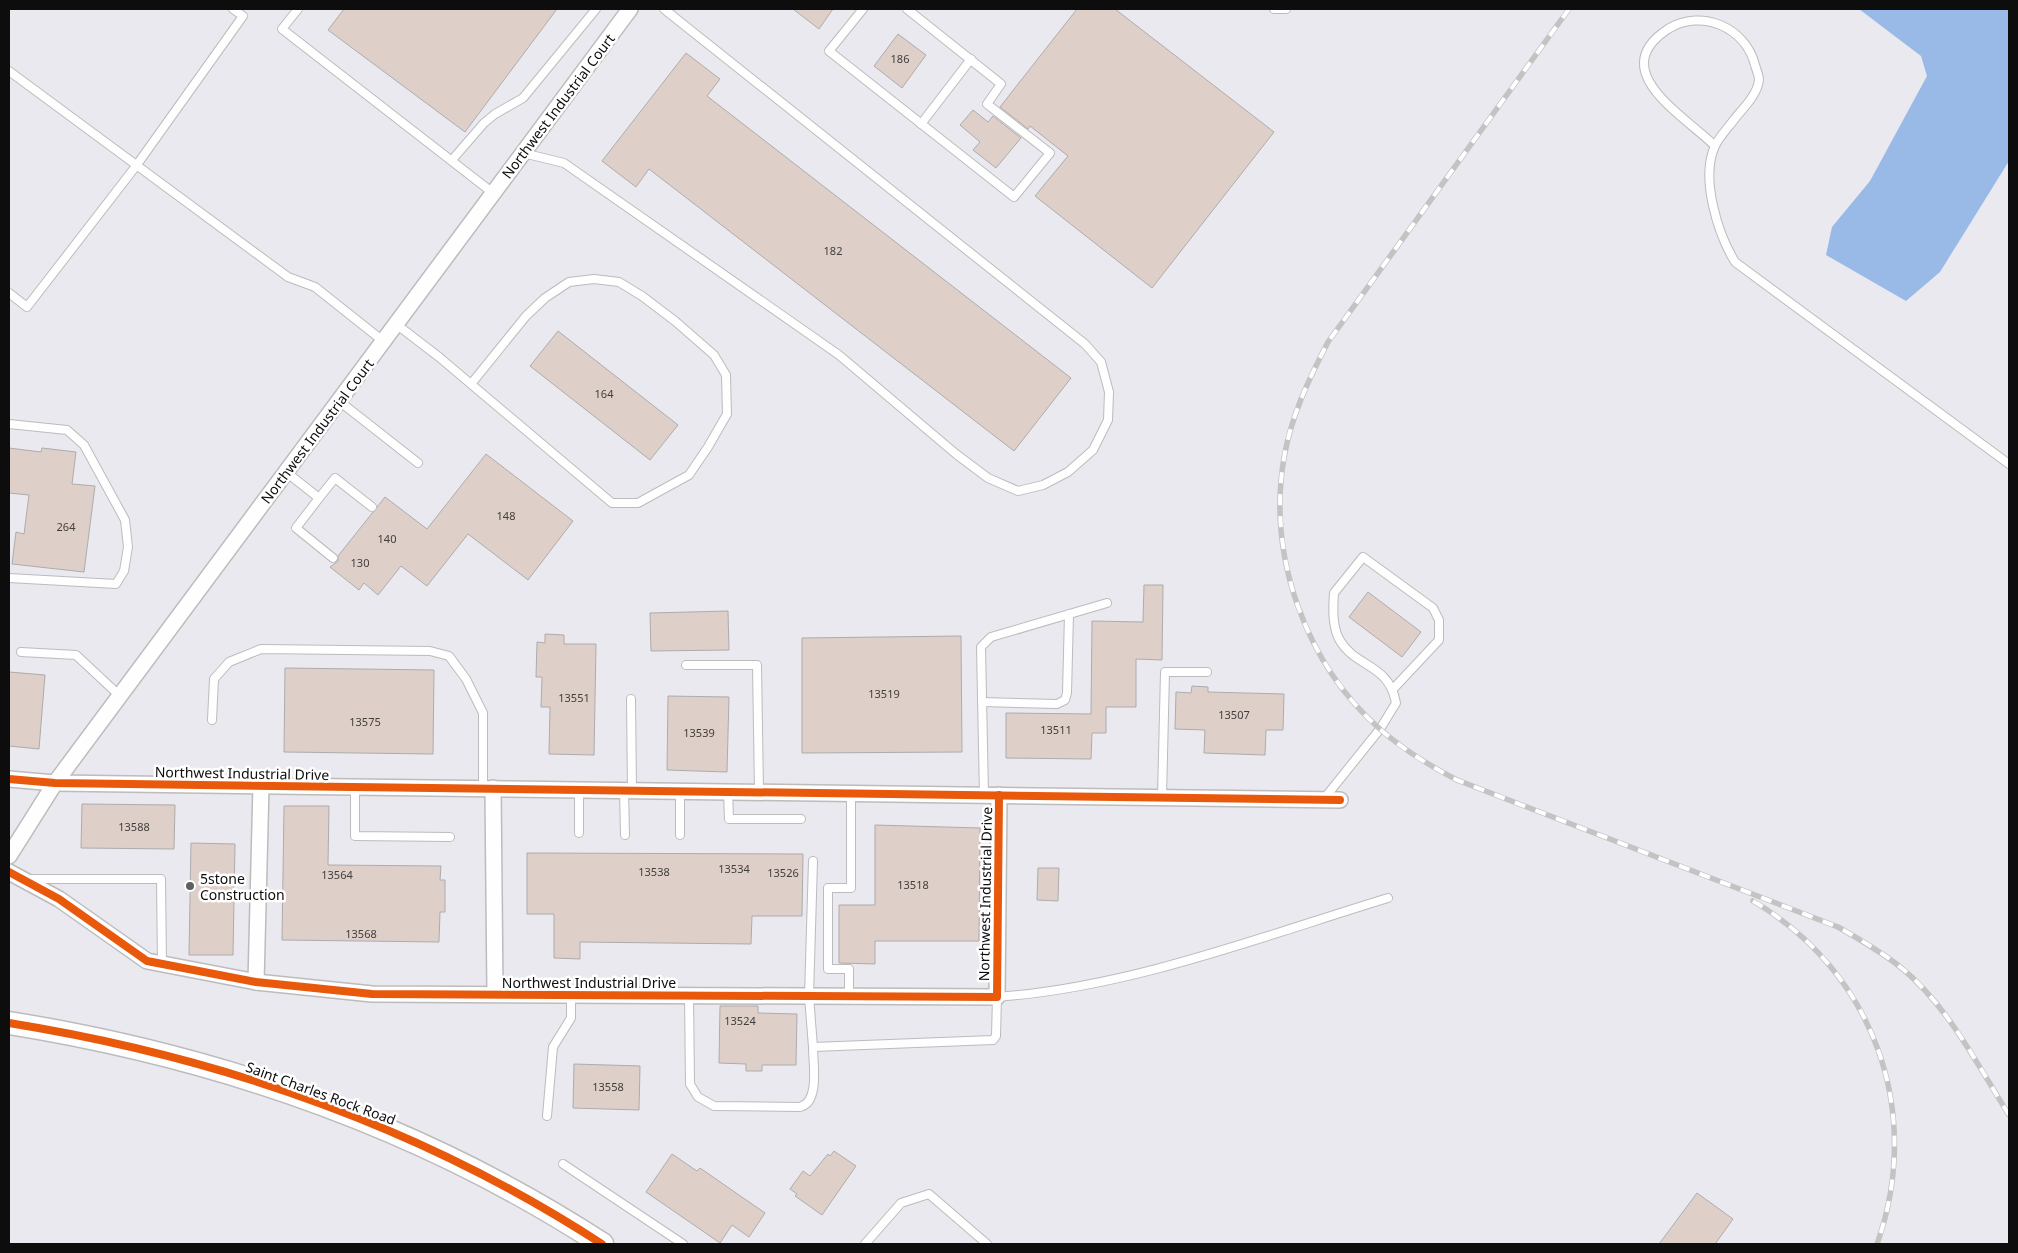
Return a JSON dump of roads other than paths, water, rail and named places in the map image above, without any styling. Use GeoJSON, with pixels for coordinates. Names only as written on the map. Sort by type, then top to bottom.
{"type":"FeatureCollection","features":[{"type":"Feature","properties":{"kind":"main road","name":"Saint Charles Rock Road"},"geometry":{"type":"LineString","coordinates":[[9,1023],[111,1041],[244,1077],[315,1101],[449,1157],[527,1198],[602,1244]]}},
{"type":"Feature","properties":{"kind":"street","name":"Northwest Industrial Court"},"geometry":{"type":"LineString","coordinates":[[9,856],[55,783],[630,9]]}},
{"type":"Feature","properties":{"kind":"street","name":"Northwest Industrial Drive"},"geometry":{"type":"LineString","coordinates":[[9,780],[55,783],[1340,800]]}},
{"type":"Feature","properties":{"kind":"street","name":"Northwest Industrial Drive"},"geometry":{"type":"LineString","coordinates":[[256,982],[261,786]]}},
{"type":"Feature","properties":{"kind":"street","name":"Northwest Industrial Drive"},"geometry":{"type":"LineString","coordinates":[[488,788],[495,994]]}},
{"type":"Feature","properties":{"kind":"street","name":"Northwest Industrial Drive"},"geometry":{"type":"LineString","coordinates":[[9,872],[59,899],[147,961],[256,982],[372,994],[997,996],[992,795]]}},
{"type":"Feature","properties":{"kind":"lane"},"geometry":{"type":"LineString","coordinates":[[9,293],[27,307],[136,166],[242,16],[233,9]]}},
{"type":"Feature","properties":{"kind":"lane"},"geometry":{"type":"LineString","coordinates":[[298,9],[282,29],[493,193]]}},
{"type":"Feature","properties":{"kind":"lane"},"geometry":{"type":"LineString","coordinates":[[452,160],[484,123],[495,114],[523,98],[596,9]]}},
{"type":"Feature","properties":{"kind":"lane"},"geometry":{"type":"LineString","coordinates":[[523,153],[564,163],[839,355],[956,454],[988,478],[1018,491],[1043,485],[1068,472],[1093,450],[1108,420],[1109,392],[1101,362],[1085,344],[664,9]]}},
{"type":"Feature","properties":{"kind":"lane"},"geometry":{"type":"LineString","coordinates":[[863,9],[829,51],[1014,197],[1050,153],[986,104],[1002,84],[907,9]]}},
{"type":"Feature","properties":{"kind":"lane"},"geometry":{"type":"LineString","coordinates":[[1274,9],[1286,9]]}},
{"type":"Feature","properties":{"kind":"lane"},"geometry":{"type":"LineString","coordinates":[[1715,146],[1653,90],[1643,68],[1644,57],[1659,36],[1670,28],[1692,22],[1714,21],[1732,31],[1748,45],[1759,79],[1752,97],[1715,146],[1710,169],[1711,190],[1724,244],[1735,262],[2009,464]]}},
{"type":"Feature","properties":{"kind":"lane"},"geometry":{"type":"LineString","coordinates":[[921,124],[971,59]]}},
{"type":"Feature","properties":{"kind":"lane"},"geometry":{"type":"LineString","coordinates":[[9,71],[288,277],[315,287],[383,341]]}},
{"type":"Feature","properties":{"kind":"lane"},"geometry":{"type":"LineString","coordinates":[[396,324],[471,384],[612,503],[638,503],[689,475],[708,448],[727,414],[726,375],[714,355],[642,296],[618,282],[594,279],[569,282],[545,298],[526,316],[471,384]]}},
{"type":"Feature","properties":{"kind":"lane"},"geometry":{"type":"LineString","coordinates":[[339,401],[418,463]]}},
{"type":"Feature","properties":{"kind":"lane"},"geometry":{"type":"LineString","coordinates":[[9,424],[67,430],[84,445],[125,520],[128,548],[124,571],[116,584],[9,578]]}},
{"type":"Feature","properties":{"kind":"lane"},"geometry":{"type":"LineString","coordinates":[[286,472],[319,498]]}},
{"type":"Feature","properties":{"kind":"lane"},"geometry":{"type":"LineString","coordinates":[[333,558],[296,528],[335,478],[372,507]]}},
{"type":"Feature","properties":{"kind":"lane"},"geometry":{"type":"LineString","coordinates":[[1323,800],[1380,729],[1396,703],[1394,688],[1383,676],[1349,651],[1339,638],[1335,626],[1334,593],[1363,557],[1433,608],[1439,620],[1439,640],[1394,688]]}},
{"type":"Feature","properties":{"kind":"lane"},"geometry":{"type":"LineString","coordinates":[[992,795],[982,702],[981,646],[990,637],[1107,603]]}},
{"type":"Feature","properties":{"kind":"lane"},"geometry":{"type":"LineString","coordinates":[[982,702],[1057,704],[1064,700],[1067,693],[1069,614]]}},
{"type":"Feature","properties":{"kind":"lane"},"geometry":{"type":"LineString","coordinates":[[212,720],[214,679],[229,662],[261,649],[430,651],[450,656],[466,679],[483,712],[488,788]]}},
{"type":"Feature","properties":{"kind":"lane"},"geometry":{"type":"LineString","coordinates":[[21,652],[76,655],[120,696]]}},
{"type":"Feature","properties":{"kind":"lane"},"geometry":{"type":"LineString","coordinates":[[686,665],[757,665],[759,792]]}},
{"type":"Feature","properties":{"kind":"lane"},"geometry":{"type":"LineString","coordinates":[[1162,797],[1165,672],[1206,672]]}},
{"type":"Feature","properties":{"kind":"lane"},"geometry":{"type":"LineString","coordinates":[[625,835],[631,699]]}},
{"type":"Feature","properties":{"kind":"lane"},"geometry":{"type":"LineString","coordinates":[[354,787],[355,836],[450,838]]}},
{"type":"Feature","properties":{"kind":"lane"},"geometry":{"type":"LineString","coordinates":[[579,789],[579,833]]}},
{"type":"Feature","properties":{"kind":"lane"},"geometry":{"type":"LineString","coordinates":[[680,790],[680,835]]}},
{"type":"Feature","properties":{"kind":"lane"},"geometry":{"type":"LineString","coordinates":[[728,791],[729,819],[802,819]]}},
{"type":"Feature","properties":{"kind":"lane"},"geometry":{"type":"LineString","coordinates":[[849,996],[849,969],[828,970],[828,888],[851,888],[851,793]]}},
{"type":"Feature","properties":{"kind":"lane"},"geometry":{"type":"LineString","coordinates":[[688,995],[690,1084],[696,1094],[708,1104],[804,1106],[813,1096],[809,996],[813,862]]}},
{"type":"Feature","properties":{"kind":"lane"},"geometry":{"type":"LineString","coordinates":[[23,880],[161,879],[162,964]]}},
{"type":"Feature","properties":{"kind":"lane"},"geometry":{"type":"LineString","coordinates":[[812,1047],[993,1040],[996,1036],[997,996],[1034,994],[1155,970],[1388,898]]}},
{"type":"Feature","properties":{"kind":"lane"},"geometry":{"type":"LineString","coordinates":[[547,1116],[552,1047],[571,1018],[571,994]]}},
{"type":"Feature","properties":{"kind":"lane"},"geometry":{"type":"LineString","coordinates":[[562,1164],[683,1244]]}},
{"type":"Feature","properties":{"kind":"lane"},"geometry":{"type":"LineString","coordinates":[[865,1244],[901,1203],[929,1194],[987,1244]]}},
{"type":"Feature","properties":{"kind":"water"},"geometry":{"type":"Polygon","coordinates":[[[1859,9],[2009,9],[2009,161],[1940,272],[1906,301],[1826,255],[1832,227],[1870,181],[1927,76],[1921,56],[1859,9]]]}},
{"type":"Feature","properties":{"kind":"railway"},"geometry":{"type":"LineString","coordinates":[[1569,9],[1328,342],[1308,384],[1287,442],[1280,495],[1281,533],[1287,570],[1298,606],[1313,641],[1332,674],[1355,704],[1381,730],[1427,763],[1457,780],[1838,927],[1869,945],[1899,966],[1932,998],[1946,1016],[1973,1055],[2009,1115]]}},
{"type":"Feature","properties":{"kind":"railway"},"geometry":{"type":"LineString","coordinates":[[1753,901],[1795,931],[1830,966],[1858,1006],[1878,1050],[1890,1096],[1894,1145],[1890,1194],[1877,1244]]}},
{"type":"Feature","properties":{"kind":"place","name":"5stone Construction"},"geometry":{"type":"Point","coordinates":[190,886]}}]}
